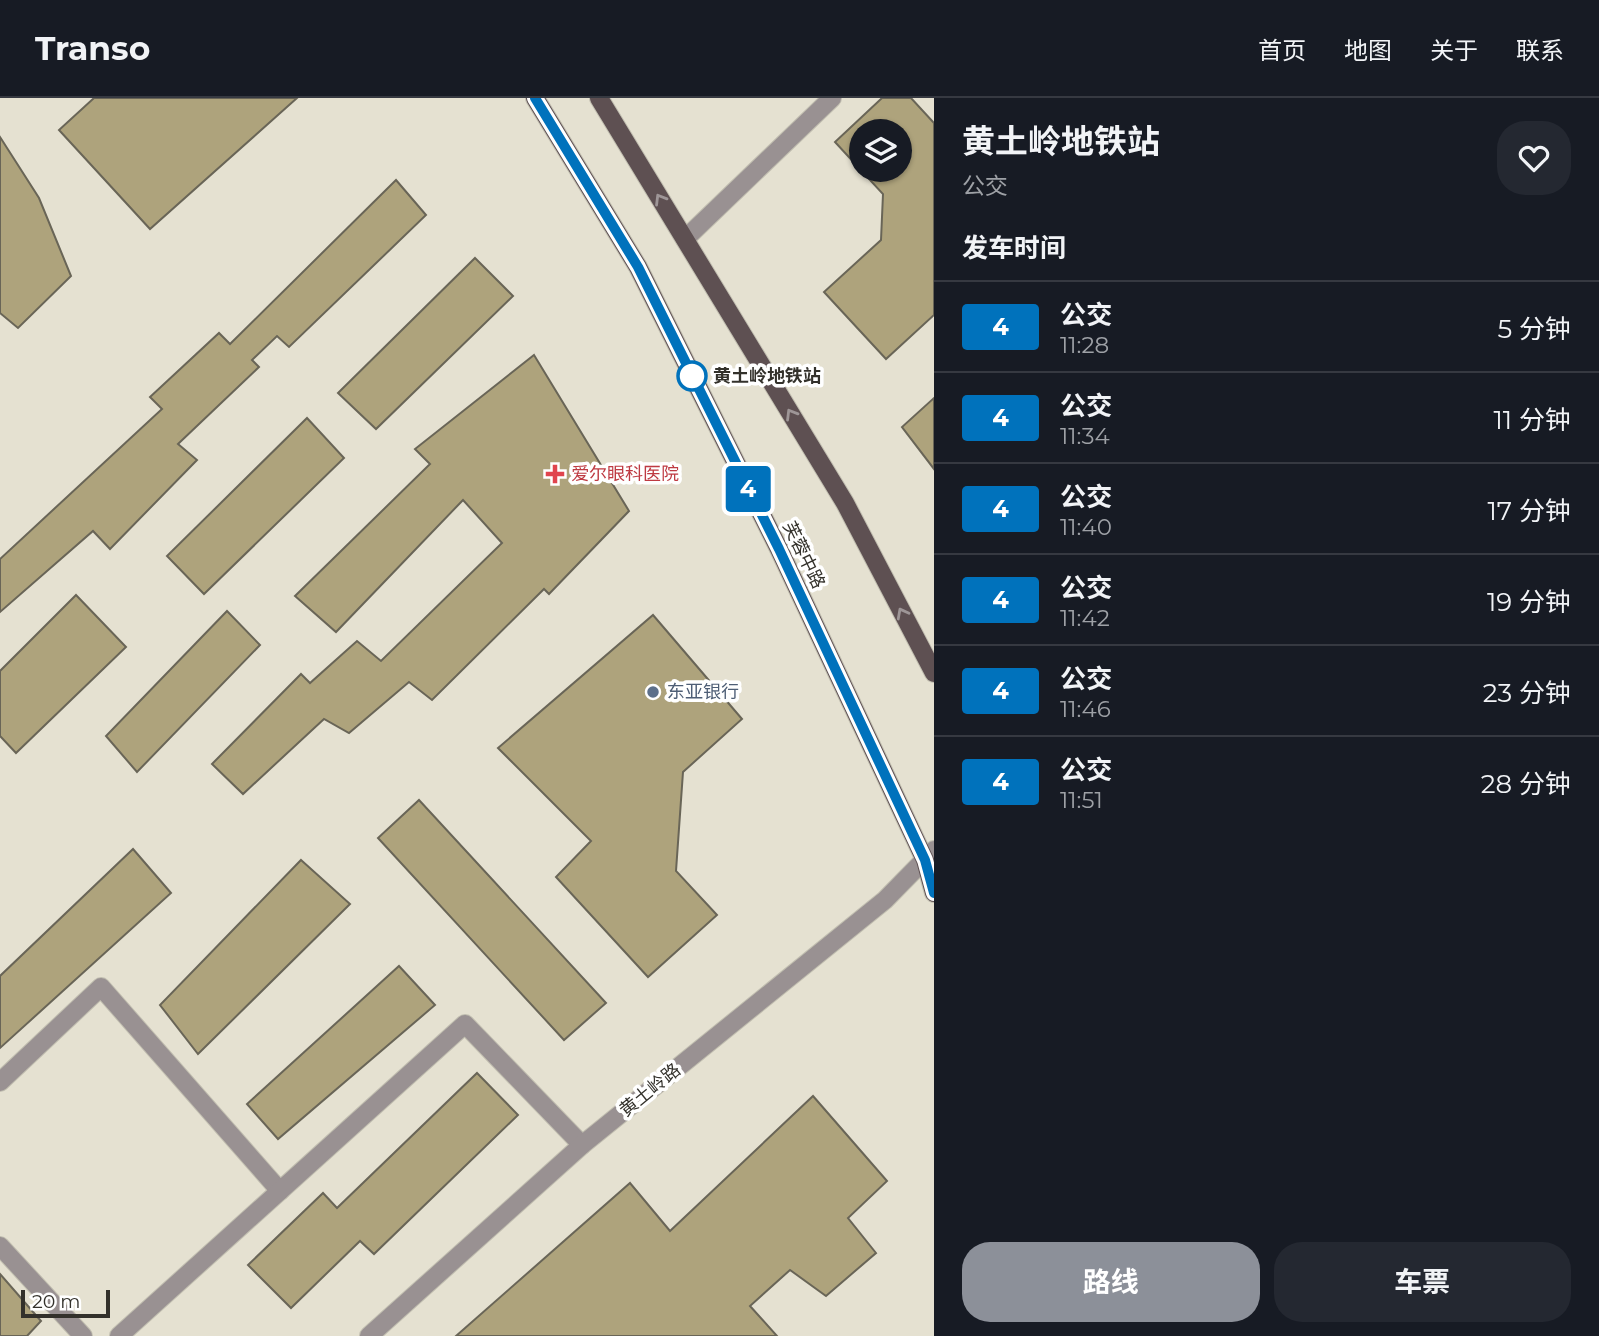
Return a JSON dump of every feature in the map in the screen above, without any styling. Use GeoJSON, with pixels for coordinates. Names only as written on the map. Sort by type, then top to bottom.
{"type":"FeatureCollection","features":[{"type":"Feature","properties":{"kind":"main road","name":"芙蓉中路"},"geometry":{"type":"LineString","coordinates":[[535,98],[638,267],[929,855],[934,892]]}},
{"type":"Feature","properties":{"kind":"main road"},"geometry":{"type":"LineString","coordinates":[[599,98],[845,503],[934,673]]}},
{"type":"Feature","properties":{"kind":"street"},"geometry":{"type":"LineString","coordinates":[[685,239],[832,98]]}},
{"type":"Feature","properties":{"kind":"street","name":"黄土岭路"},"geometry":{"type":"LineString","coordinates":[[369,1336],[582,1145],[885,900],[929,855]]}},
{"type":"Feature","properties":{"kind":"street"},"geometry":{"type":"LineString","coordinates":[[0,1082],[101,987],[279,1191]]}},
{"type":"Feature","properties":{"kind":"street"},"geometry":{"type":"LineString","coordinates":[[119,1336],[466,1024],[582,1145]]}},
{"type":"Feature","properties":{"kind":"street"},"geometry":{"type":"LineString","coordinates":[[0,1246],[83,1336]]}},
{"type":"Feature","properties":{"kind":"building"},"geometry":{"type":"Polygon","coordinates":[[[94,98],[297,98],[150,229],[59,130],[94,98]]]}},
{"type":"Feature","properties":{"kind":"building"},"geometry":{"type":"Polygon","coordinates":[[[882,98],[911,98],[934,123],[934,315],[886,359],[824,292],[881,240],[883,194],[872,182],[912,182],[912,119],[860,119],[882,98]]]}},
{"type":"Feature","properties":{"kind":"building"},"geometry":{"type":"Polygon","coordinates":[[[849,129],[849,157],[835,142],[849,129]]]}},
{"type":"Feature","properties":{"kind":"building"},"geometry":{"type":"Polygon","coordinates":[[[0,137],[39,198],[71,276],[18,328],[0,313],[0,137]]]}},
{"type":"Feature","properties":{"kind":"building"},"geometry":{"type":"Polygon","coordinates":[[[396,180],[426,215],[289,347],[277,336],[252,360],[259,367],[178,444],[197,460],[110,549],[93,531],[0,612],[0,559],[162,409],[150,397],[219,333],[230,344],[396,180]]]}},
{"type":"Feature","properties":{"kind":"building"},"geometry":{"type":"Polygon","coordinates":[[[475,258],[513,296],[376,429],[338,393],[475,258]]]}},
{"type":"Feature","properties":{"kind":"building"},"geometry":{"type":"Polygon","coordinates":[[[534,355],[629,511],[549,594],[544,589],[432,700],[409,682],[349,733],[324,719],[243,794],[212,764],[301,674],[310,683],[357,641],[381,661],[502,543],[463,500],[336,632],[295,596],[430,464],[415,449],[534,355]]]}},
{"type":"Feature","properties":{"kind":"building"},"geometry":{"type":"Polygon","coordinates":[[[934,398],[934,469],[902,427],[934,398]]]}},
{"type":"Feature","properties":{"kind":"building"},"geometry":{"type":"Polygon","coordinates":[[[307,418],[344,458],[204,594],[167,556],[307,418]]]}},
{"type":"Feature","properties":{"kind":"building"},"geometry":{"type":"Polygon","coordinates":[[[76,595],[126,647],[16,753],[0,736],[0,671],[76,595]]]}},
{"type":"Feature","properties":{"kind":"building"},"geometry":{"type":"Polygon","coordinates":[[[227,611],[260,645],[137,772],[106,736],[227,611]]]}},
{"type":"Feature","properties":{"kind":"building"},"geometry":{"type":"Polygon","coordinates":[[[653,615],[742,719],[683,772],[676,871],[717,915],[648,977],[556,877],[591,841],[498,748],[653,615]]]}},
{"type":"Feature","properties":{"kind":"building"},"geometry":{"type":"Polygon","coordinates":[[[419,800],[606,1003],[564,1040],[378,838],[419,800]]]}},
{"type":"Feature","properties":{"kind":"building"},"geometry":{"type":"Polygon","coordinates":[[[133,849],[171,893],[0,1048],[0,976],[133,849]]]}},
{"type":"Feature","properties":{"kind":"building"},"geometry":{"type":"Polygon","coordinates":[[[301,860],[350,904],[198,1054],[160,1005],[301,860]]]}},
{"type":"Feature","properties":{"kind":"building"},"geometry":{"type":"Polygon","coordinates":[[[399,966],[435,1005],[278,1139],[247,1104],[399,966]]]}},
{"type":"Feature","properties":{"kind":"building"},"geometry":{"type":"Polygon","coordinates":[[[477,1073],[518,1115],[374,1254],[360,1241],[291,1308],[248,1265],[323,1193],[337,1208],[477,1073]]]}},
{"type":"Feature","properties":{"kind":"building"},"geometry":{"type":"Polygon","coordinates":[[[813,1096],[887,1181],[848,1218],[876,1253],[826,1296],[790,1270],[750,1306],[777,1336],[456,1336],[630,1183],[670,1231],[813,1096]]]}},
{"type":"Feature","properties":{"kind":"building"},"geometry":{"type":"Polygon","coordinates":[[[0,1274],[41,1321],[27,1336],[0,1336],[0,1274]]]}},
{"type":"Feature","properties":{"kind":"bus line","name":"4"},"geometry":{"type":"LineString","coordinates":[[535,98],[638,267],[779,549],[925,860],[934,893]]}},
{"type":"Feature","properties":{"kind":"place","name":"黄土岭地铁站"},"geometry":{"type":"Point","coordinates":[692,376]}},
{"type":"Feature","properties":{"kind":"place","name":"爱尔眼科医院"},"geometry":{"type":"Point","coordinates":[555,474]}},
{"type":"Feature","properties":{"kind":"place","name":"东亚银行"},"geometry":{"type":"Point","coordinates":[653,692]}}]}
